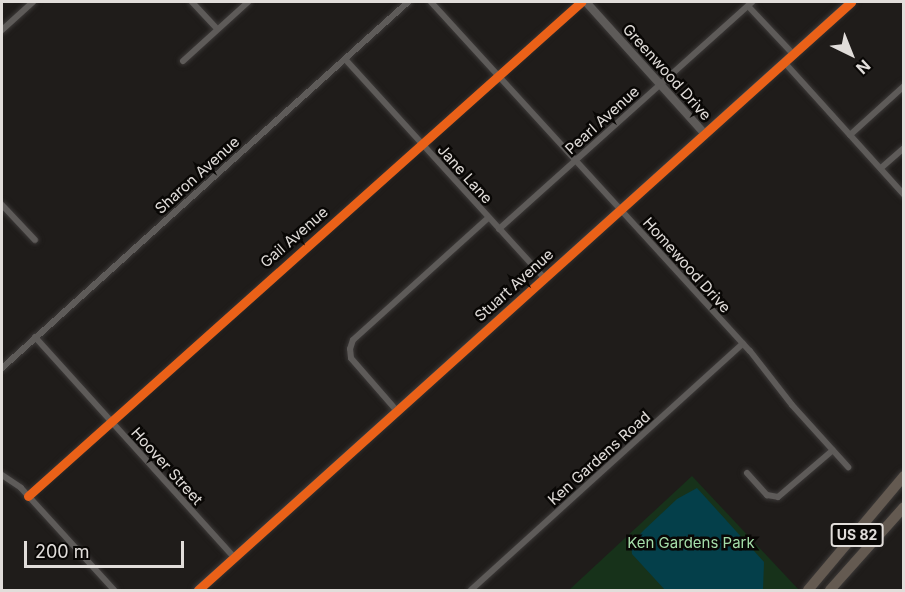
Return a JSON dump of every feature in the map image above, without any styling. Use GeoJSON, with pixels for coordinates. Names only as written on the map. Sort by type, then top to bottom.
{"type":"FeatureCollection","features":[{"type":"Feature","properties":{"kind":"highway","name":"US 82"},"geometry":{"type":"LineString","coordinates":[[808,591],[903,476]]}},
{"type":"Feature","properties":{"kind":"highway","name":"US 82"},"geometry":{"type":"LineString","coordinates":[[830,591],[903,507]]}},
{"type":"Feature","properties":{"kind":"street"},"geometry":{"type":"LineString","coordinates":[[2,30],[33,2]]}},
{"type":"Feature","properties":{"kind":"street"},"geometry":{"type":"LineString","coordinates":[[192,2],[217,29]]}},
{"type":"Feature","properties":{"kind":"street"},"geometry":{"type":"LineString","coordinates":[[183,61],[248,2]]}},
{"type":"Feature","properties":{"kind":"street","name":"Sharon Avenue"},"geometry":{"type":"LineString","coordinates":[[2,368],[408,2]]}},
{"type":"Feature","properties":{"kind":"street","name":"Homewood Drive"},"geometry":{"type":"LineString","coordinates":[[431,2],[743,343],[770,374],[792,405],[848,467]]}},
{"type":"Feature","properties":{"kind":"street","name":"Gail Avenue"},"geometry":{"type":"LineString","coordinates":[[28,496],[581,2]]}},
{"type":"Feature","properties":{"kind":"street","name":"Greenwood Drive"},"geometry":{"type":"LineString","coordinates":[[586,2],[704,134]]}},
{"type":"Feature","properties":{"kind":"street","name":"Stuart Avenue"},"geometry":{"type":"LineString","coordinates":[[198,591],[851,2]]}},
{"type":"Feature","properties":{"kind":"street"},"geometry":{"type":"LineString","coordinates":[[750,4],[793,54]]}},
{"type":"Feature","properties":{"kind":"street","name":"Pearl Avenue"},"geometry":{"type":"LineString","coordinates":[[499,230],[750,4]]}},
{"type":"Feature","properties":{"kind":"street","name":"Jane Lane"},"geometry":{"type":"LineString","coordinates":[[345,59],[544,278]]}},
{"type":"Feature","properties":{"kind":"street"},"geometry":{"type":"LineString","coordinates":[[784,62],[903,195]]}},
{"type":"Feature","properties":{"kind":"street"},"geometry":{"type":"LineString","coordinates":[[850,135],[903,86]]}},
{"type":"Feature","properties":{"kind":"street"},"geometry":{"type":"LineString","coordinates":[[881,168],[903,148]]}},
{"type":"Feature","properties":{"kind":"street"},"geometry":{"type":"LineString","coordinates":[[2,205],[35,240]]}},
{"type":"Feature","properties":{"kind":"street"},"geometry":{"type":"LineString","coordinates":[[397,411],[351,358],[353,340],[488,218]]}},
{"type":"Feature","properties":{"kind":"street","name":"Hoover Street"},"geometry":{"type":"LineString","coordinates":[[35,337],[234,557]]}},
{"type":"Feature","properties":{"kind":"street","name":"Ken Gardens Road"},"geometry":{"type":"LineString","coordinates":[[471,591],[743,343]]}},
{"type":"Feature","properties":{"kind":"street"},"geometry":{"type":"LineString","coordinates":[[747,473],[767,495],[778,497],[833,450]]}},
{"type":"Feature","properties":{"kind":"street"},"geometry":{"type":"LineString","coordinates":[[2,475],[10,479],[28,496],[114,591]]}},
{"type":"Feature","properties":{"kind":"green space","name":"Ken Gardens Park"},"geometry":{"type":"Polygon","coordinates":[[[692,476],[799,590],[569,590],[692,476]]]}},
{"type":"Feature","properties":{"kind":"water","name":"Ken Gardens Park"},"geometry":{"type":"Polygon","coordinates":[[[697,488],[764,562],[763,590],[665,590],[632,554],[631,544],[644,530],[677,499],[697,488]]]}},
{"type":"Feature","properties":{"kind":"cycle path"},"geometry":{"type":"LineString","coordinates":[[28,496],[581,2]]}},
{"type":"Feature","properties":{"kind":"cycle path"},"geometry":{"type":"LineString","coordinates":[[198,590],[851,2]]}}]}
